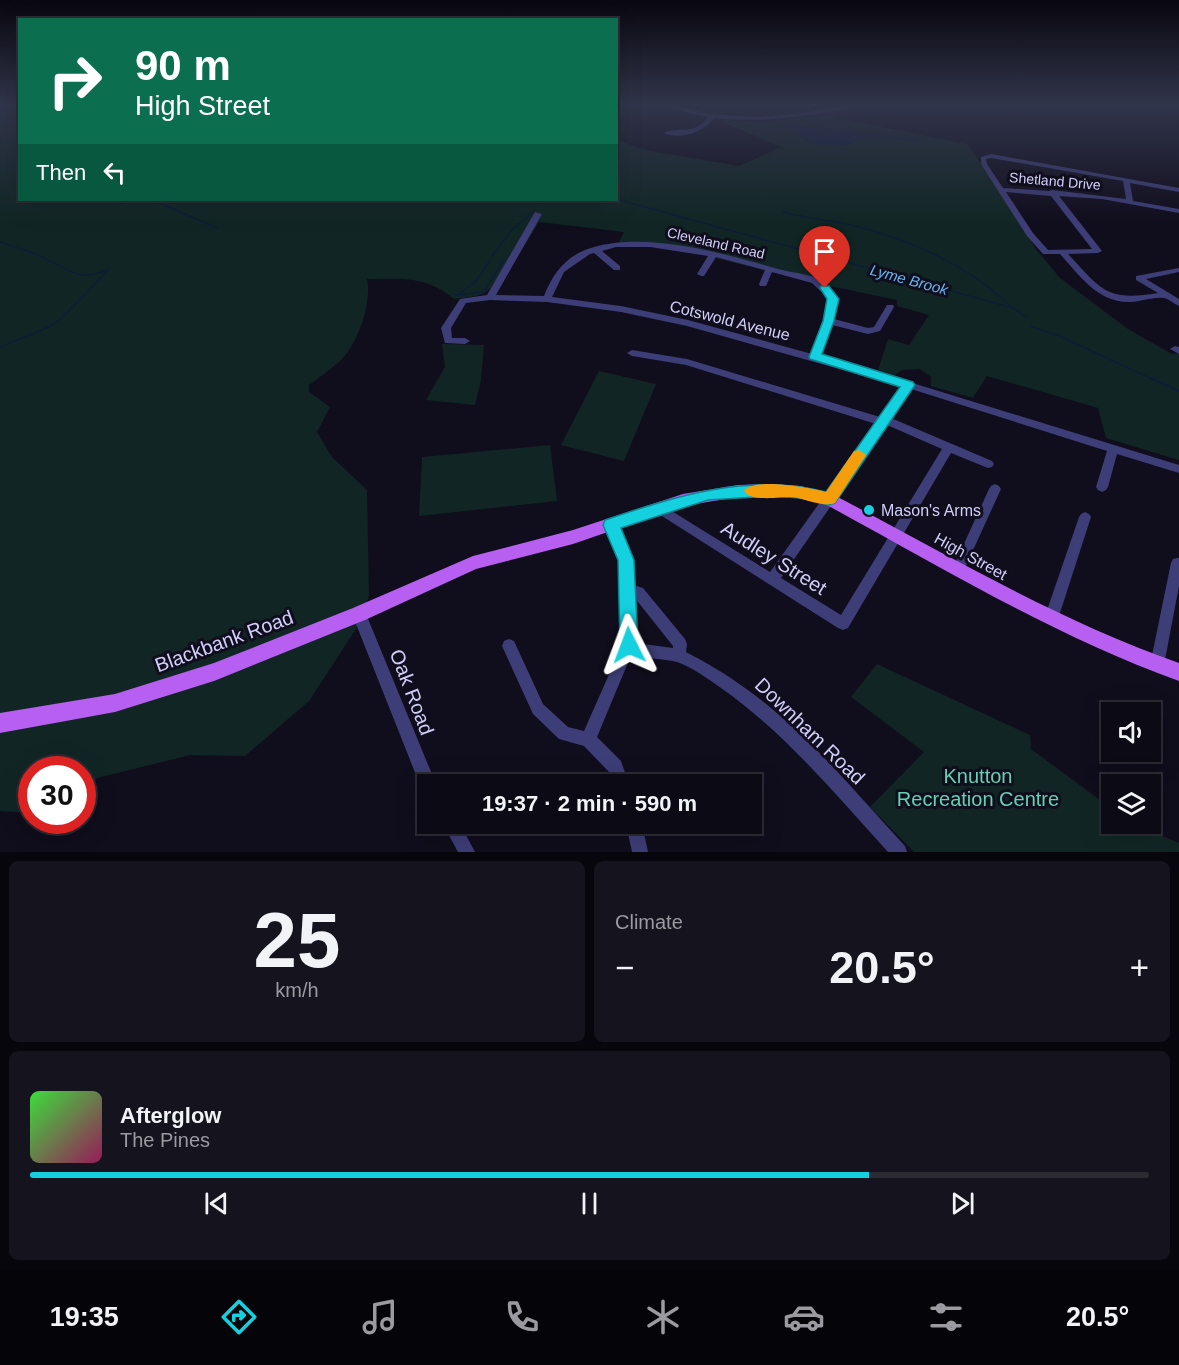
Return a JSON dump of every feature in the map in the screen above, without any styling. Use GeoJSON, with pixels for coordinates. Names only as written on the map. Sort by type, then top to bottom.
{"type":"FeatureCollection","features":[{"type":"Feature","properties":{"kind":"main road","name":"High Street"},"geometry":{"type":"LineString","coordinates":[[454,571],[495,556],[573,537],[658,508],[708,494],[738,491],[801,492],[828,499],[1052,619],[1126,654],[1179,672]]}},
{"type":"Feature","properties":{"kind":"main road","name":"Blackbank Road"},"geometry":{"type":"LineString","coordinates":[[0,723],[115,704],[214,672],[359,614],[454,571]]}},
{"type":"Feature","properties":{"kind":"street","name":"Shetland Drive"},"geometry":{"type":"LineString","coordinates":[[1126,180],[984,156],[984,164],[1002,190],[1052,192],[1179,211]]}},
{"type":"Feature","properties":{"kind":"street"},"geometry":{"type":"LineString","coordinates":[[1131,202],[1126,180],[1179,190]]}},
{"type":"Feature","properties":{"kind":"street"},"geometry":{"type":"LineString","coordinates":[[1002,190],[1030,234],[1046,252],[1098,251],[1052,192]]}},
{"type":"Feature","properties":{"kind":"street"},"geometry":{"type":"LineString","coordinates":[[490,297],[538,214]]}},
{"type":"Feature","properties":{"kind":"street","name":"Cleveland Road"},"geometry":{"type":"LineString","coordinates":[[547,298],[565,265],[596,250],[624,244],[658,243],[713,255],[815,281],[825,288],[833,299],[829,321],[815,357]]}},
{"type":"Feature","properties":{"kind":"street"},"geometry":{"type":"LineString","coordinates":[[596,250],[617,268]]}},
{"type":"Feature","properties":{"kind":"street"},"geometry":{"type":"LineString","coordinates":[[1062,252],[1089,279],[1113,297],[1122,299],[1164,295]]}},
{"type":"Feature","properties":{"kind":"street"},"geometry":{"type":"LineString","coordinates":[[701,274],[713,255]]}},
{"type":"Feature","properties":{"kind":"street"},"geometry":{"type":"LineString","coordinates":[[763,284],[769,269]]}},
{"type":"Feature","properties":{"kind":"street"},"geometry":{"type":"LineString","coordinates":[[1179,270],[1139,278],[1179,303]]}},
{"type":"Feature","properties":{"kind":"street","name":"Cotswold Avenue"},"geometry":{"type":"LineString","coordinates":[[465,341],[448,341],[446,328],[463,301],[490,297],[547,298],[632,311],[815,357],[1179,469]]}},
{"type":"Feature","properties":{"kind":"street"},"geometry":{"type":"LineString","coordinates":[[829,321],[868,330],[878,329],[890,307]]}},
{"type":"Feature","properties":{"kind":"street"},"geometry":{"type":"LineString","coordinates":[[632,353],[687,362],[883,421],[988,464]]}},
{"type":"Feature","properties":{"kind":"street"},"geometry":{"type":"LineString","coordinates":[[772,580],[909,385]]}},
{"type":"Feature","properties":{"kind":"street"},"geometry":{"type":"LineString","coordinates":[[897,535],[949,447]]}},
{"type":"Feature","properties":{"kind":"street"},"geometry":{"type":"LineString","coordinates":[[1102,487],[1113,448]]}},
{"type":"Feature","properties":{"kind":"street"},"geometry":{"type":"LineString","coordinates":[[958,570],[995,489]]}},
{"type":"Feature","properties":{"kind":"street","name":"Audley Street"},"geometry":{"type":"LineString","coordinates":[[658,508],[843,624],[897,535]]}},
{"type":"Feature","properties":{"kind":"street"},"geometry":{"type":"LineString","coordinates":[[1052,619],[1085,517]]}},
{"type":"Feature","properties":{"kind":"street"},"geometry":{"type":"LineString","coordinates":[[588,739],[629,645],[626,560],[619,539],[610,525]]}},
{"type":"Feature","properties":{"kind":"street"},"geometry":{"type":"LineString","coordinates":[[1157,665],[1177,563]]}},
{"type":"Feature","properties":{"kind":"street"},"geometry":{"type":"LineString","coordinates":[[627,590],[638,592],[680,644],[679,656]]}},
{"type":"Feature","properties":{"kind":"street","name":"Oak Road"},"geometry":{"type":"LineString","coordinates":[[359,614],[424,774]]}},
{"type":"Feature","properties":{"kind":"street","name":"Downham Road"},"geometry":{"type":"LineString","coordinates":[[629,645],[642,651],[679,656],[708,670],[745,695],[824,772],[899,852]]}},
{"type":"Feature","properties":{"kind":"street"},"geometry":{"type":"LineString","coordinates":[[509,646],[538,709],[564,735],[588,739],[615,767],[617,774]]}},
{"type":"Feature","properties":{"kind":"street"},"geometry":{"type":"LineString","coordinates":[[457,834],[467,852]]}},
{"type":"Feature","properties":{"kind":"street"},"geometry":{"type":"LineString","coordinates":[[636,834],[640,852]]}},
{"type":"Feature","properties":{"kind":"green space"},"geometry":{"type":"Polygon","coordinates":[[[0,144],[18,144],[18,201],[618,201],[618,144],[739,166],[782,147],[774,144],[966,144],[1006,199],[1036,249],[1060,278],[1128,329],[1172,354],[1179,353],[1179,460],[1106,438],[1098,408],[987,376],[973,398],[931,386],[931,377],[920,369],[902,370],[895,375],[878,370],[888,339],[909,345],[929,315],[897,306],[897,300],[811,282],[672,247],[618,244],[624,232],[539,222],[515,261],[507,261],[492,286],[483,294],[476,296],[454,299],[423,282],[402,279],[367,279],[366,309],[354,342],[343,358],[309,385],[309,392],[330,407],[317,432],[332,457],[367,490],[369,596],[356,629],[309,701],[245,756],[190,755],[96,779],[96,756],[18,756],[18,812],[0,811],[0,144]]]}},
{"type":"Feature","properties":{"kind":"green space"},"geometry":{"type":"Polygon","coordinates":[[[442,344],[484,345],[481,380],[475,405],[426,400],[445,367],[442,344]]]}},
{"type":"Feature","properties":{"kind":"green space"},"geometry":{"type":"Polygon","coordinates":[[[599,371],[656,384],[624,461],[561,445],[599,371]]]}},
{"type":"Feature","properties":{"kind":"green space"},"geometry":{"type":"Polygon","coordinates":[[[550,445],[557,501],[419,516],[422,457],[550,445]]]}},
{"type":"Feature","properties":{"kind":"green space","name":"Knutton Recreation Centre"},"geometry":{"type":"Polygon","coordinates":[[[877,664],[1030,735],[1031,749],[1101,801],[1101,834],[1157,834],[1179,843],[1179,852],[914,852],[870,807],[924,752],[851,697],[877,664]]]}},
{"type":"Feature","properties":{"kind":"water"},"geometry":{"type":"Polygon","coordinates":[[[815,144],[849,144],[843,146],[815,144]]]}},
{"type":"Feature","properties":{"kind":"waterway","name":"Lyme Brook"},"geometry":{"type":"LineString","coordinates":[[618,200],[1013,308],[1026,317]]}},
{"type":"Feature","properties":{"kind":"waterway"},"geometry":{"type":"LineString","coordinates":[[121,204],[131,201]]}},
{"type":"Feature","properties":{"kind":"waterway"},"geometry":{"type":"LineString","coordinates":[[155,201],[217,228]]}},
{"type":"Feature","properties":{"kind":"waterway"},"geometry":{"type":"LineString","coordinates":[[536,203],[542,201]]}},
{"type":"Feature","properties":{"kind":"waterway"},"geometry":{"type":"LineString","coordinates":[[492,256],[513,229],[534,211]]}},
{"type":"Feature","properties":{"kind":"waterway"},"geometry":{"type":"LineString","coordinates":[[783,212],[851,225],[916,246],[976,278],[1012,307]]}},
{"type":"Feature","properties":{"kind":"waterway"},"geometry":{"type":"LineString","coordinates":[[0,242],[35,254],[80,275],[109,269],[63,317],[49,327],[0,347]]}},
{"type":"Feature","properties":{"kind":"waterway"},"geometry":{"type":"LineString","coordinates":[[460,293],[476,281],[490,260]]}},
{"type":"Feature","properties":{"kind":"waterway"},"geometry":{"type":"LineString","coordinates":[[455,295],[484,292],[503,261]]}},
{"type":"Feature","properties":{"kind":"waterway","name":"Lyme Brook"},"geometry":{"type":"LineString","coordinates":[[1031,326],[1064,338],[1154,380]]}},
{"type":"Feature","properties":{"kind":"waterway","name":"Lyme Brook"},"geometry":{"type":"LineString","coordinates":[[1151,378],[1179,391]]}},
{"type":"Feature","properties":{"kind":"slow traffic"},"geometry":{"type":"LineString","coordinates":[[752,491],[801,492],[829,499],[859,455]]}},
{"type":"Feature","properties":{"kind":"place","name":"Mason's Arms"},"geometry":{"type":"Point","coordinates":[869,510]}},
{"type":"Feature","properties":{"kind":"route"},"geometry":{"type":"LineString","coordinates":[[629,645],[626,560],[619,539],[610,525],[683,500],[708,494],[771,490],[801,492],[829,499],[909,385],[815,357],[829,321],[833,299],[825,288]]}}]}
